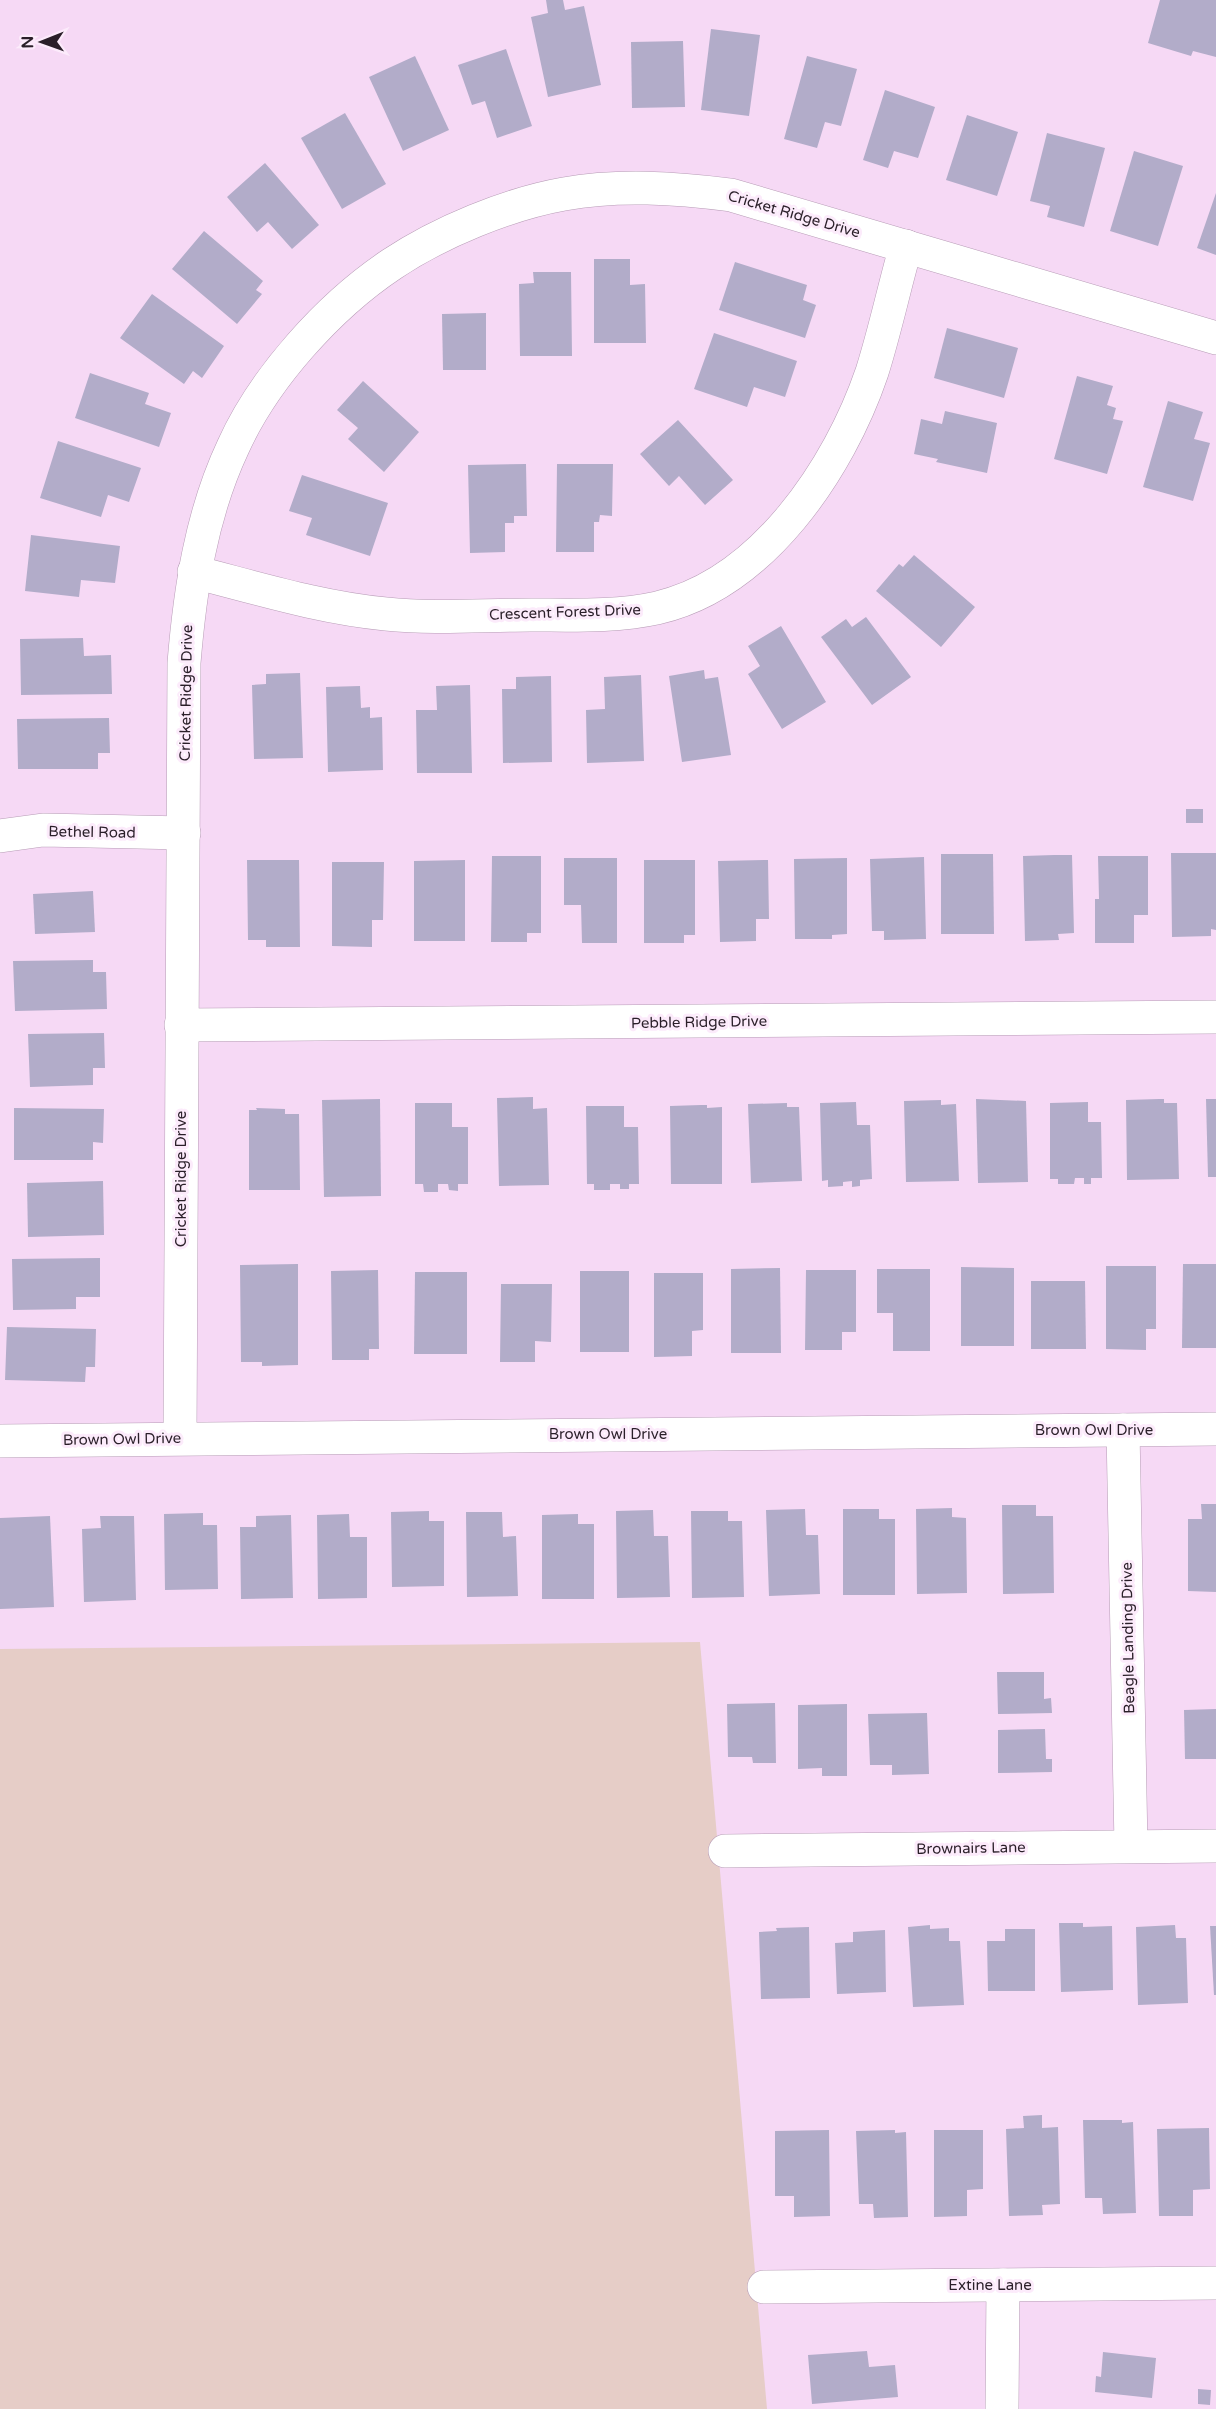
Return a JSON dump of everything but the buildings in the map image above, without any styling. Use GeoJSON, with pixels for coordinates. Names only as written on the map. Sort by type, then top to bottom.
{"type":"FeatureCollection","features":[{"type":"Feature","properties":{"kind":"street","name":"Cricket Ridge Drive"},"geometry":{"type":"LineString","coordinates":[[180,1438],[184,663],[194,572],[211,505],[233,447],[258,403],[288,361],[351,295],[393,263],[465,226],[512,206],[565,194],[622,188],[676,188],[731,195],[1216,338]]}},
{"type":"Feature","properties":{"kind":"street","name":"Crescent Forest Drive"},"geometry":{"type":"LineString","coordinates":[[194,572],[340,607],[388,615],[596,614],[637,611],[688,598],[741,568],[773,540],[797,511],[830,460],[854,418],[872,372],[906,246]]}},
{"type":"Feature","properties":{"kind":"street","name":"Bethel Road"},"geometry":{"type":"LineString","coordinates":[[0,836],[43,830],[184,833]]}},
{"type":"Feature","properties":{"kind":"street","name":"Pebble Ridge Drive"},"geometry":{"type":"LineString","coordinates":[[181,1025],[1216,1017]]}},
{"type":"Feature","properties":{"kind":"street","name":"Brown Owl Drive"},"geometry":{"type":"LineString","coordinates":[[0,1441],[1216,1429]]}},
{"type":"Feature","properties":{"kind":"street","name":"Beagle Landing Drive"},"geometry":{"type":"LineString","coordinates":[[1123,1430],[1131,1846]]}},
{"type":"Feature","properties":{"kind":"street","name":"Brownairs Lane"},"geometry":{"type":"LineString","coordinates":[[725,1851],[1216,1846]]}},
{"type":"Feature","properties":{"kind":"street","name":"Extine Lane"},"geometry":{"type":"LineString","coordinates":[[764,2287],[1216,2283]]}},
{"type":"Feature","properties":{"kind":"street"},"geometry":{"type":"LineString","coordinates":[[1002,2409],[1003,2285]]}},
{"type":"Feature","properties":{"kind":"shaded area"},"geometry":{"type":"Polygon","coordinates":[[[700,1642],[767,2409],[0,2409],[0,1649],[700,1642]]]}}]}
